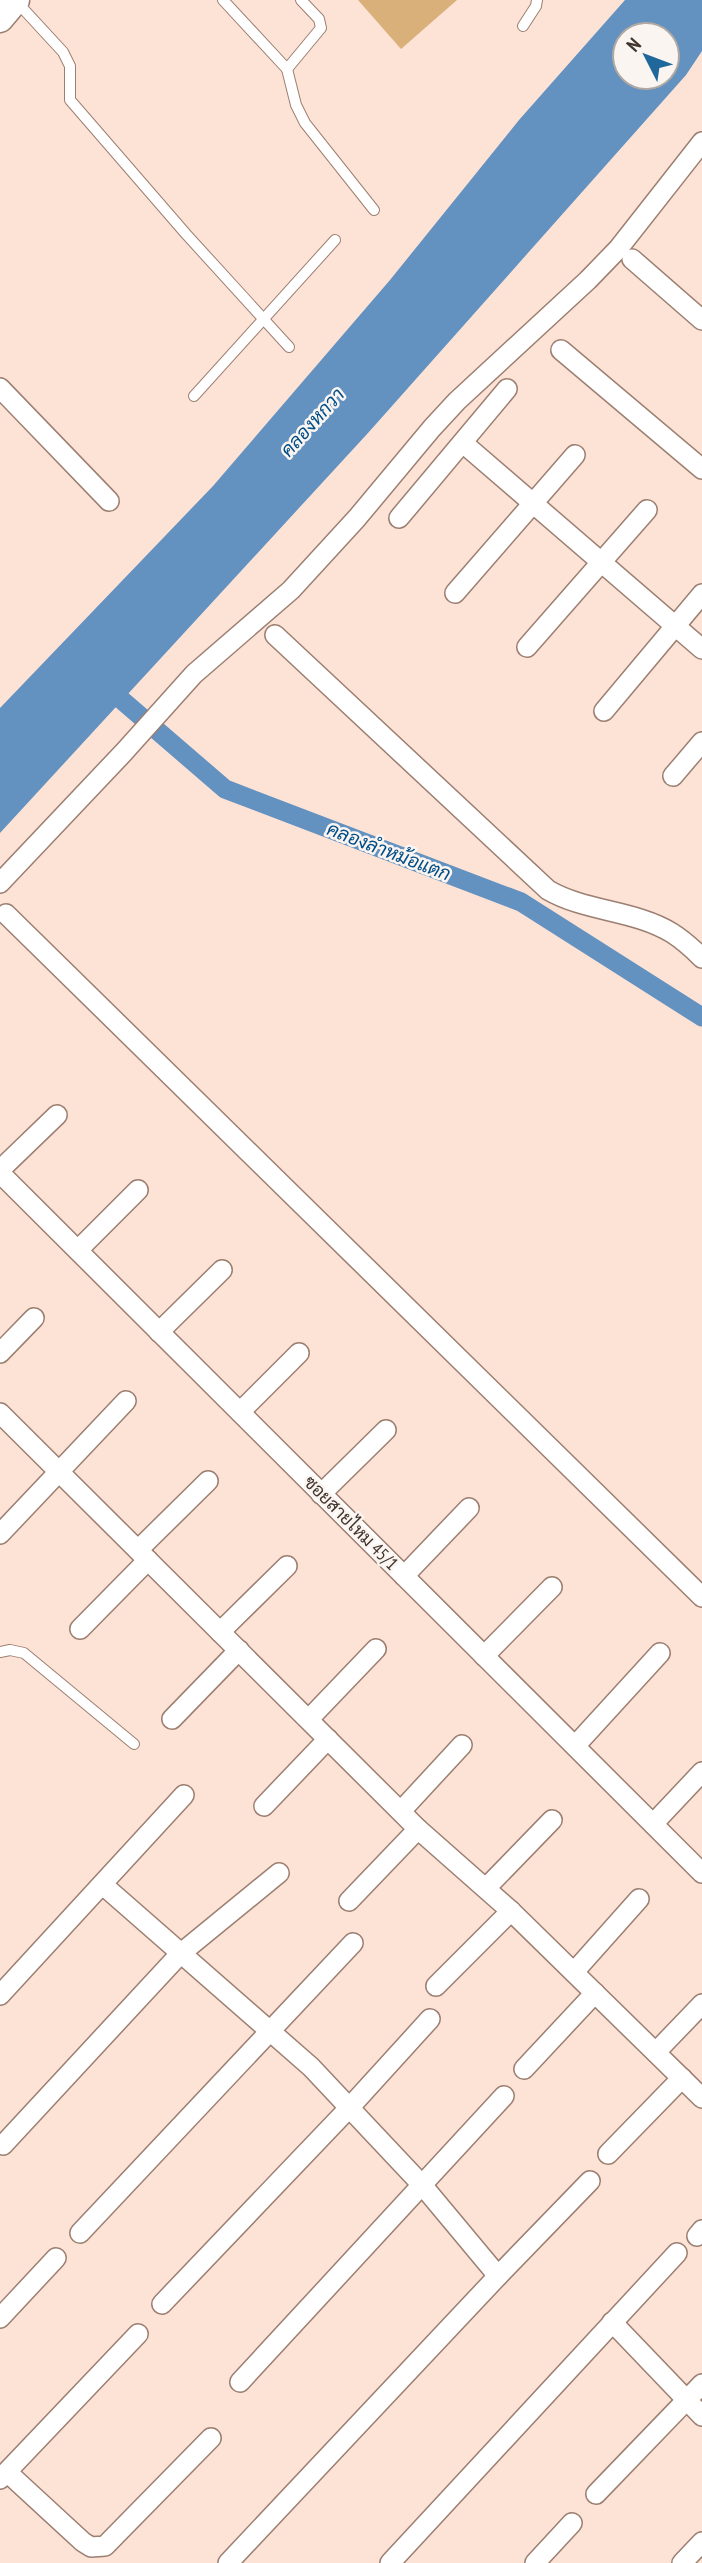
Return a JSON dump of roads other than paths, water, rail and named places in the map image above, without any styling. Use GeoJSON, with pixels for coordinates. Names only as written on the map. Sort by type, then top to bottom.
{"type":"FeatureCollection","features":[{"type":"Feature","properties":{"kind":"main road"},"geometry":{"type":"LineString","coordinates":[[0,19],[16,0]]}},
{"type":"Feature","properties":{"kind":"street"},"geometry":{"type":"LineString","coordinates":[[0,883],[194,674],[291,590],[357,518],[449,410],[618,249],[702,142]]}},
{"type":"Feature","properties":{"kind":"street"},"geometry":{"type":"LineString","coordinates":[[632,259],[702,320]]}},
{"type":"Feature","properties":{"kind":"street"},"geometry":{"type":"LineString","coordinates":[[561,350],[702,469]]}},
{"type":"Feature","properties":{"kind":"street"},"geometry":{"type":"LineString","coordinates":[[0,387],[109,501]]}},
{"type":"Feature","properties":{"kind":"street"},"geometry":{"type":"LineString","coordinates":[[399,518],[507,389]]}},
{"type":"Feature","properties":{"kind":"street"},"geometry":{"type":"LineString","coordinates":[[463,443],[702,649]]}},
{"type":"Feature","properties":{"kind":"street"},"geometry":{"type":"LineString","coordinates":[[455,593],[575,455]]}},
{"type":"Feature","properties":{"kind":"street"},"geometry":{"type":"LineString","coordinates":[[527,647],[647,510]]}},
{"type":"Feature","properties":{"kind":"street"},"geometry":{"type":"LineString","coordinates":[[604,711],[702,594]]}},
{"type":"Feature","properties":{"kind":"street"},"geometry":{"type":"LineString","coordinates":[[275,635],[548,890],[564,899],[673,933],[702,958]]}},
{"type":"Feature","properties":{"kind":"street"},"geometry":{"type":"LineString","coordinates":[[673,776],[702,742]]}},
{"type":"Feature","properties":{"kind":"street"},"geometry":{"type":"LineString","coordinates":[[6,914],[702,1597]]}},
{"type":"Feature","properties":{"kind":"street"},"geometry":{"type":"LineString","coordinates":[[0,1172],[57,1115]]}},
{"type":"Feature","properties":{"kind":"street","name":"ซอยสายไหม 45/1"},"geometry":{"type":"LineString","coordinates":[[0,1172],[702,1873]]}},
{"type":"Feature","properties":{"kind":"street"},"geometry":{"type":"LineString","coordinates":[[78,1250],[138,1190]]}},
{"type":"Feature","properties":{"kind":"street"},"geometry":{"type":"LineString","coordinates":[[159,1332],[222,1270]]}},
{"type":"Feature","properties":{"kind":"street"},"geometry":{"type":"LineString","coordinates":[[0,1353],[34,1318]]}},
{"type":"Feature","properties":{"kind":"street"},"geometry":{"type":"LineString","coordinates":[[240,1412],[299,1353]]}},
{"type":"Feature","properties":{"kind":"street"},"geometry":{"type":"LineString","coordinates":[[0,1534],[126,1401]]}},
{"type":"Feature","properties":{"kind":"street"},"geometry":{"type":"LineString","coordinates":[[0,1413],[418,1829],[511,1910],[702,2098]]}},
{"type":"Feature","properties":{"kind":"street"},"geometry":{"type":"LineString","coordinates":[[321,1494],[386,1430]]}},
{"type":"Feature","properties":{"kind":"street"},"geometry":{"type":"LineString","coordinates":[[80,1629],[208,1481]]}},
{"type":"Feature","properties":{"kind":"street"},"geometry":{"type":"LineString","coordinates":[[404,1576],[469,1508]]}},
{"type":"Feature","properties":{"kind":"street"},"geometry":{"type":"LineString","coordinates":[[220,1632],[287,1566]]}},
{"type":"Feature","properties":{"kind":"street"},"geometry":{"type":"LineString","coordinates":[[484,1656],[552,1587]]}},
{"type":"Feature","properties":{"kind":"street"},"geometry":{"type":"LineString","coordinates":[[309,1719],[376,1649]]}},
{"type":"Feature","properties":{"kind":"street"},"geometry":{"type":"LineString","coordinates":[[172,1719],[239,1650]]}},
{"type":"Feature","properties":{"kind":"street"},"geometry":{"type":"LineString","coordinates":[[575,1746],[660,1653]]}},
{"type":"Feature","properties":{"kind":"street"},"geometry":{"type":"LineString","coordinates":[[264,1806],[328,1739]]}},
{"type":"Feature","properties":{"kind":"street"},"geometry":{"type":"LineString","coordinates":[[401,1811],[462,1745]]}},
{"type":"Feature","properties":{"kind":"street"},"geometry":{"type":"LineString","coordinates":[[653,1824],[702,1772]]}},
{"type":"Feature","properties":{"kind":"street"},"geometry":{"type":"LineString","coordinates":[[0,1994],[184,1795]]}},
{"type":"Feature","properties":{"kind":"street"},"geometry":{"type":"LineString","coordinates":[[486,1888],[552,1820]]}},
{"type":"Feature","properties":{"kind":"street"},"geometry":{"type":"LineString","coordinates":[[349,1901],[418,1829]]}},
{"type":"Feature","properties":{"kind":"street"},"geometry":{"type":"LineString","coordinates":[[3,2145],[180,1954],[279,1874]]}},
{"type":"Feature","properties":{"kind":"street"},"geometry":{"type":"LineString","coordinates":[[103,1885],[272,2032],[350,2107],[423,2186],[498,2276]]}},
{"type":"Feature","properties":{"kind":"street"},"geometry":{"type":"LineString","coordinates":[[574,1972],[639,1899]]}},
{"type":"Feature","properties":{"kind":"street"},"geometry":{"type":"LineString","coordinates":[[436,1986],[511,1910]]}},
{"type":"Feature","properties":{"kind":"street"},"geometry":{"type":"LineString","coordinates":[[80,2233],[353,1943]]}},
{"type":"Feature","properties":{"kind":"street"},"geometry":{"type":"LineString","coordinates":[[524,2069],[595,1993]]}},
{"type":"Feature","properties":{"kind":"street"},"geometry":{"type":"LineString","coordinates":[[656,2052],[702,2004]]}},
{"type":"Feature","properties":{"kind":"street"},"geometry":{"type":"LineString","coordinates":[[162,2304],[430,2019]]}},
{"type":"Feature","properties":{"kind":"street"},"geometry":{"type":"LineString","coordinates":[[608,2154],[682,2078]]}},
{"type":"Feature","properties":{"kind":"street"},"geometry":{"type":"LineString","coordinates":[[240,2382],[504,2096]]}},
{"type":"Feature","properties":{"kind":"street"},"geometry":{"type":"LineString","coordinates":[[228,2563],[590,2181]]}},
{"type":"Feature","properties":{"kind":"street"},"geometry":{"type":"LineString","coordinates":[[390,2563],[677,2253]]}},
{"type":"Feature","properties":{"kind":"street"},"geometry":{"type":"LineString","coordinates":[[0,2318],[56,2258]]}},
{"type":"Feature","properties":{"kind":"street"},"geometry":{"type":"LineString","coordinates":[[611,2322],[702,2416]]}},
{"type":"Feature","properties":{"kind":"street"},"geometry":{"type":"LineString","coordinates":[[138,2334],[3,2475],[83,2542],[99,2548],[105,2546],[211,2438]]}},
{"type":"Feature","properties":{"kind":"street"},"geometry":{"type":"LineString","coordinates":[[596,2494],[702,2384]]}},
{"type":"Feature","properties":{"kind":"street"},"geometry":{"type":"LineString","coordinates":[[535,2563],[572,2523]]}},
{"type":"Feature","properties":{"kind":"street"},"geometry":{"type":"LineString","coordinates":[[682,2563],[702,2542]]}},
{"type":"Feature","properties":{"kind":"lane"},"geometry":{"type":"LineString","coordinates":[[16,0],[63,52],[70,66],[70,100],[289,347]]}},
{"type":"Feature","properties":{"kind":"lane"},"geometry":{"type":"LineString","coordinates":[[223,0],[287,69],[296,106],[305,123],[374,210]]}},
{"type":"Feature","properties":{"kind":"lane"},"geometry":{"type":"LineString","coordinates":[[287,69],[321,28],[319,19],[301,0]]}},
{"type":"Feature","properties":{"kind":"lane"},"geometry":{"type":"LineString","coordinates":[[523,26],[537,0]]}},
{"type":"Feature","properties":{"kind":"lane"},"geometry":{"type":"LineString","coordinates":[[194,396],[335,240]]}},
{"type":"Feature","properties":{"kind":"lane"},"geometry":{"type":"LineString","coordinates":[[0,1652],[10,1650],[24,1653],[134,1744]]}},
{"type":"Feature","properties":{"kind":"water","name":"คลองหกวา"},"geometry":{"type":"Polygon","coordinates":[[[625,0],[702,0],[702,51],[681,81],[681,21],[611,21],[611,91],[672,91],[368,433],[0,833],[0,708],[213,486],[390,280],[519,120],[625,0]]]}},
{"type":"Feature","properties":{"kind":"waterway","name":"คลองลำหม้อแตก"},"geometry":{"type":"LineString","coordinates":[[102,683],[225,789],[521,902],[702,1017]]}}]}
